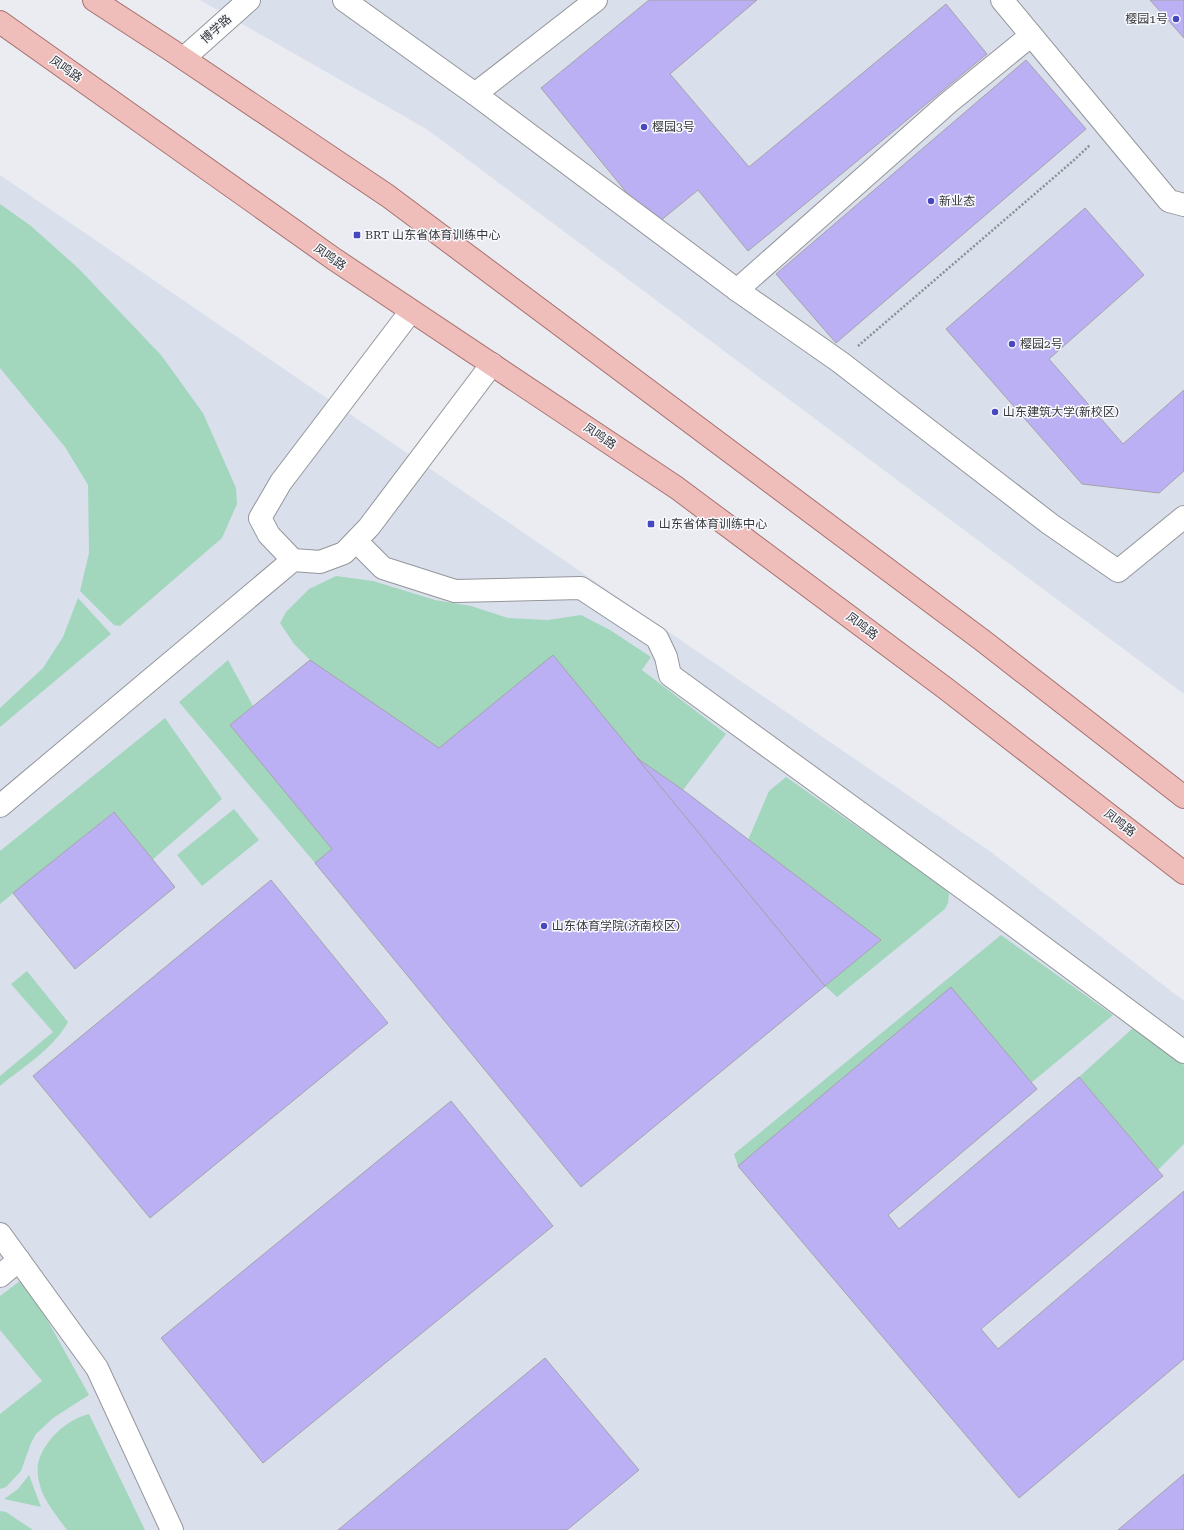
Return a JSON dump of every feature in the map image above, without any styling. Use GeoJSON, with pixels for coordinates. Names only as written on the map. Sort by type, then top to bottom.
{"type":"FeatureCollection","features":[{"type":"Feature","properties":{"kind":"main road"},"geometry":{"type":"LineString","coordinates":[[94,0],[184,58],[388,196],[982,640],[1184,797]]}},
{"type":"Feature","properties":{"kind":"main road","name":"凤鸣路"},"geometry":{"type":"LineString","coordinates":[[0,22],[334,259],[677,488],[945,688],[1184,873]]}},
{"type":"Feature","properties":{"kind":"street","name":"博学路"},"geometry":{"type":"LineString","coordinates":[[184,58],[249,0]]}},
{"type":"Feature","properties":{"kind":"street"},"geometry":{"type":"LineString","coordinates":[[344,0],[475,94],[737,290],[840,362],[1050,524],[1118,571],[1184,517]]}},
{"type":"Feature","properties":{"kind":"street"},"geometry":{"type":"LineString","coordinates":[[475,94],[596,0]]}},
{"type":"Feature","properties":{"kind":"street"},"geometry":{"type":"LineString","coordinates":[[1002,0],[1169,201],[1184,206]]}},
{"type":"Feature","properties":{"kind":"street"},"geometry":{"type":"LineString","coordinates":[[737,290],[948,103],[1023,42],[1030,34]]}},
{"type":"Feature","properties":{"kind":"street"},"geometry":{"type":"LineString","coordinates":[[411,311],[281,482],[260,518],[269,535],[293,560],[320,562],[344,553],[369,527],[492,364]]}},
{"type":"Feature","properties":{"kind":"street"},"geometry":{"type":"LineString","coordinates":[[356,540],[383,568],[455,591],[580,588],[657,638],[666,657],[670,675],[1184,1052]]}},
{"type":"Feature","properties":{"kind":"street"},"geometry":{"type":"LineString","coordinates":[[0,806],[293,560]]}},
{"type":"Feature","properties":{"kind":"street"},"geometry":{"type":"LineString","coordinates":[[0,1234],[97,1368],[172,1530]]}},
{"type":"Feature","properties":{"kind":"street"},"geometry":{"type":"LineString","coordinates":[[0,1276],[19,1260]]}},
{"type":"Feature","properties":{"kind":"path"},"geometry":{"type":"LineString","coordinates":[[840,362],[1073,161]]}},
{"type":"Feature","properties":{"kind":"shaded area","name":"山东建筑大学(新校区)"},"geometry":{"type":"Polygon","coordinates":[[[200,0],[1184,0],[1184,694],[428,130],[200,0]]]}},
{"type":"Feature","properties":{"kind":"shaded area","name":"山东体育学院(济南校区)"},"geometry":{"type":"Polygon","coordinates":[[[0,175],[991,852],[1184,1001],[1184,1530],[0,1530],[0,175]]]}},
{"type":"Feature","properties":{"kind":"green space"},"geometry":{"type":"Polygon","coordinates":[[[0,204],[31,226],[78,268],[161,355],[203,413],[236,488],[237,504],[222,538],[120,626],[114,625],[80,591],[89,553],[88,485],[65,447],[0,368],[0,204]]]}},
{"type":"Feature","properties":{"kind":"green space"},"geometry":{"type":"Polygon","coordinates":[[[336,576],[373,581],[435,600],[471,606],[508,618],[548,620],[581,615],[610,630],[651,657],[642,670],[726,734],[683,790],[637,758],[439,748],[310,660],[294,644],[280,623],[286,612],[309,589],[336,576]]]}},
{"type":"Feature","properties":{"kind":"green space"},"geometry":{"type":"Polygon","coordinates":[[[78,598],[111,634],[0,727],[0,708],[43,668],[63,637],[78,598]]]}},
{"type":"Feature","properties":{"kind":"green space"},"geometry":{"type":"Polygon","coordinates":[[[228,660],[253,706],[230,725],[332,849],[315,863],[179,702],[228,660]]]}},
{"type":"Feature","properties":{"kind":"green space"},"geometry":{"type":"Polygon","coordinates":[[[165,718],[222,799],[152,860],[113,812],[0,904],[0,851],[165,718]]]}},
{"type":"Feature","properties":{"kind":"green space"},"geometry":{"type":"Polygon","coordinates":[[[786,777],[945,888],[949,894],[948,903],[945,909],[837,997],[825,986],[881,940],[748,840],[769,791],[786,777]]]}},
{"type":"Feature","properties":{"kind":"green space"},"geometry":{"type":"Polygon","coordinates":[[[234,809],[259,840],[202,886],[177,855],[234,809]]]}},
{"type":"Feature","properties":{"kind":"green space"},"geometry":{"type":"Polygon","coordinates":[[[1001,935],[1113,1015],[1031,1083],[738,1166],[734,1154],[1001,935]]]}},
{"type":"Feature","properties":{"kind":"green space"},"geometry":{"type":"Polygon","coordinates":[[[27,971],[68,1022],[55,1040],[46,1049],[0,1086],[0,1076],[53,1032],[11,984],[27,971]]]}},
{"type":"Feature","properties":{"kind":"green space"},"geometry":{"type":"Polygon","coordinates":[[[1133,1028],[1184,1065],[1184,1144],[1158,1170],[1079,1077],[1133,1028]]]}},
{"type":"Feature","properties":{"kind":"green space"},"geometry":{"type":"Polygon","coordinates":[[[24,1278],[89,1395],[53,1418],[36,1434],[31,1443],[21,1471],[6,1487],[0,1489],[0,1414],[42,1381],[0,1330],[0,1296],[24,1278]]]}},
{"type":"Feature","properties":{"kind":"green space"},"geometry":{"type":"Polygon","coordinates":[[[89,1414],[145,1530],[67,1530],[51,1508],[41,1490],[38,1464],[45,1447],[57,1432],[65,1426],[72,1421],[89,1414]]]}},
{"type":"Feature","properties":{"kind":"green space"},"geometry":{"type":"Polygon","coordinates":[[[29,1475],[41,1507],[4,1499],[18,1489],[29,1475]]]}},
{"type":"Feature","properties":{"kind":"green space"},"geometry":{"type":"Polygon","coordinates":[[[0,1511],[6,1512],[33,1530],[0,1530],[0,1511]]]}},
{"type":"Feature","properties":{"kind":"building","name":"樱园3号"},"geometry":{"type":"Polygon","coordinates":[[[649,0],[757,0],[670,74],[749,167],[946,4],[987,54],[748,251],[698,190],[654,226],[541,88],[649,0]]]}},
{"type":"Feature","properties":{"kind":"building","name":"樱园1号"},"geometry":{"type":"Polygon","coordinates":[[[1150,0],[1184,0],[1184,38],[1150,0]]]}},
{"type":"Feature","properties":{"kind":"building","name":"新业态"},"geometry":{"type":"Polygon","coordinates":[[[1026,60],[1086,129],[836,343],[776,274],[1026,60]]]}},
{"type":"Feature","properties":{"kind":"building","name":"樱园2号"},"geometry":{"type":"Polygon","coordinates":[[[1085,208],[1144,275],[1049,359],[1123,444],[1184,390],[1184,471],[1159,493],[1082,484],[946,329],[1085,208]]]}},
{"type":"Feature","properties":{"kind":"building"},"geometry":{"type":"Polygon","coordinates":[[[553,655],[825,986],[581,1187],[315,863],[332,849],[230,725],[310,660],[439,748],[553,655]]]}},
{"type":"Feature","properties":{"kind":"building"},"geometry":{"type":"Polygon","coordinates":[[[637,758],[683,790],[881,940],[825,986],[637,758]]]}},
{"type":"Feature","properties":{"kind":"building"},"geometry":{"type":"Polygon","coordinates":[[[114,812],[175,887],[75,969],[13,893],[114,812]]]}},
{"type":"Feature","properties":{"kind":"building"},"geometry":{"type":"Polygon","coordinates":[[[271,880],[388,1023],[150,1218],[33,1076],[271,880]]]}},
{"type":"Feature","properties":{"kind":"building"},"geometry":{"type":"Polygon","coordinates":[[[951,987],[1037,1089],[888,1215],[899,1229],[1079,1077],[1163,1176],[981,1329],[998,1349],[1184,1191],[1184,1359],[1019,1498],[738,1166],[951,987]]]}},
{"type":"Feature","properties":{"kind":"building"},"geometry":{"type":"Polygon","coordinates":[[[451,1101],[553,1226],[263,1463],[161,1338],[451,1101]]]}},
{"type":"Feature","properties":{"kind":"building"},"geometry":{"type":"Polygon","coordinates":[[[545,1358],[639,1470],[567,1530],[338,1530],[545,1358]]]}},
{"type":"Feature","properties":{"kind":"building"},"geometry":{"type":"Polygon","coordinates":[[[1184,1474],[1184,1530],[1118,1530],[1184,1474]]]}},
{"type":"Feature","properties":{"kind":"place","name":"樱园1号"},"geometry":{"type":"Point","coordinates":[1176,19]}},
{"type":"Feature","properties":{"kind":"place","name":"樱园3号"},"geometry":{"type":"Point","coordinates":[644,127]}},
{"type":"Feature","properties":{"kind":"place","name":"新业态"},"geometry":{"type":"Point","coordinates":[931,201]}},
{"type":"Feature","properties":{"kind":"place","name":"BRT 山东省体育训练中心"},"geometry":{"type":"Point","coordinates":[357,235]}},
{"type":"Feature","properties":{"kind":"place","name":"樱园2号"},"geometry":{"type":"Point","coordinates":[1012,344]}},
{"type":"Feature","properties":{"kind":"place","name":"山东建筑大学(新校区)"},"geometry":{"type":"Point","coordinates":[995,412]}},
{"type":"Feature","properties":{"kind":"place","name":"山东省体育训练中心"},"geometry":{"type":"Point","coordinates":[651,524]}},
{"type":"Feature","properties":{"kind":"place","name":"山东体育学院(济南校区)"},"geometry":{"type":"Point","coordinates":[544,926]}}]}
